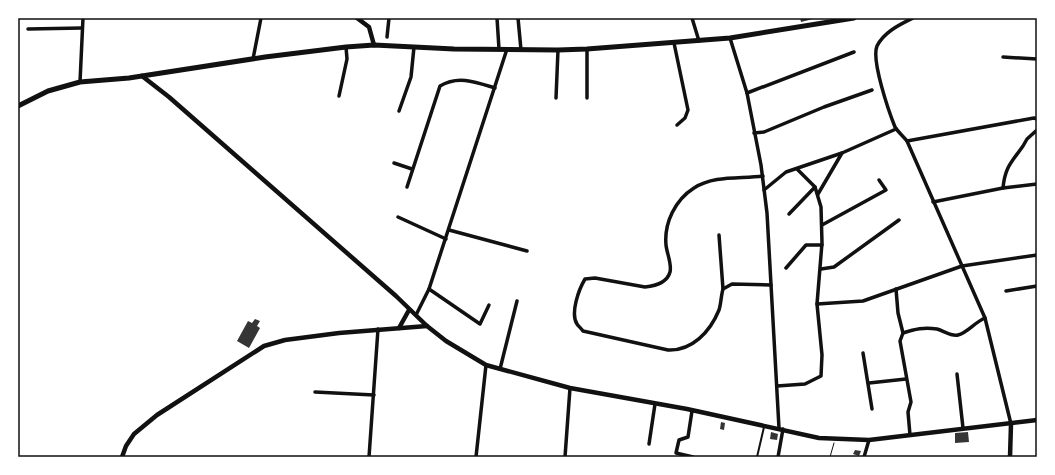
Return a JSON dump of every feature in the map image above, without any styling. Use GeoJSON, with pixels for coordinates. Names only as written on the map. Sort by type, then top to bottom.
{"type":"FeatureCollection","features":[{"type":"Feature","properties":{"kind":"main road"},"geometry":{"type":"LineString","coordinates":[[18,106],[48,91],[80,82],[129,78],[253,59],[346,47],[374,45],[507,48],[521,50],[587,49],[730,38],[836,19],[854,18]]}},
{"type":"Feature","properties":{"kind":"street"},"geometry":{"type":"LineString","coordinates":[[80,82],[82,18]]}},
{"type":"Feature","properties":{"kind":"street"},"geometry":{"type":"LineString","coordinates":[[253,59],[261,18]]}},
{"type":"Feature","properties":{"kind":"street"},"geometry":{"type":"LineString","coordinates":[[357,18],[368,27],[374,45]]}},
{"type":"Feature","properties":{"kind":"street"},"geometry":{"type":"LineString","coordinates":[[387,37],[389,18]]}},
{"type":"Feature","properties":{"kind":"street"},"geometry":{"type":"LineString","coordinates":[[497,18],[499,49]]}},
{"type":"Feature","properties":{"kind":"street"},"geometry":{"type":"LineString","coordinates":[[518,18],[521,50]]}},
{"type":"Feature","properties":{"kind":"street"},"geometry":{"type":"LineString","coordinates":[[692,18],[699,41]]}},
{"type":"Feature","properties":{"kind":"street"},"geometry":{"type":"LineString","coordinates":[[913,18],[888,32],[877,47],[876,63],[882,89],[896,129],[907,141],[985,318],[1011,424],[1010,457]]}},
{"type":"Feature","properties":{"kind":"street"},"geometry":{"type":"LineString","coordinates":[[28,29],[82,28]]}},
{"type":"Feature","properties":{"kind":"street"},"geometry":{"type":"LineString","coordinates":[[730,38],[747,93],[763,176],[770,252],[777,386],[781,429],[778,457]]}},
{"type":"Feature","properties":{"kind":"street"},"geometry":{"type":"LineString","coordinates":[[674,43],[688,110],[685,118],[677,125]]}},
{"type":"Feature","properties":{"kind":"street"},"geometry":{"type":"LineString","coordinates":[[339,96],[347,59],[346,47]]}},
{"type":"Feature","properties":{"kind":"street"},"geometry":{"type":"LineString","coordinates":[[399,112],[411,77],[414,47]]}},
{"type":"Feature","properties":{"kind":"street"},"geometry":{"type":"LineString","coordinates":[[416,315],[429,289],[507,48]]}},
{"type":"Feature","properties":{"kind":"street"},"geometry":{"type":"LineString","coordinates":[[587,49],[587,98]]}},
{"type":"Feature","properties":{"kind":"street"},"geometry":{"type":"LineString","coordinates":[[556,98],[558,50]]}},
{"type":"Feature","properties":{"kind":"street"},"geometry":{"type":"LineString","coordinates":[[747,93],[854,52]]}},
{"type":"Feature","properties":{"kind":"street"},"geometry":{"type":"LineString","coordinates":[[1003,57],[1037,59]]}},
{"type":"Feature","properties":{"kind":"street"},"geometry":{"type":"LineString","coordinates":[[142,76],[169,96],[427,326],[446,341],[486,365],[570,388],[692,411],[819,438],[869,440],[1037,420]]}},
{"type":"Feature","properties":{"kind":"street"},"geometry":{"type":"LineString","coordinates":[[407,187],[440,86],[449,80],[462,79],[495,88]]}},
{"type":"Feature","properties":{"kind":"street"},"geometry":{"type":"LineString","coordinates":[[754,132],[764,132],[824,107],[872,90]]}},
{"type":"Feature","properties":{"kind":"street"},"geometry":{"type":"LineString","coordinates":[[907,141],[1034,118],[1037,119]]}},
{"type":"Feature","properties":{"kind":"street"},"geometry":{"type":"LineString","coordinates":[[764,190],[786,172],[842,153],[896,129]]}},
{"type":"Feature","properties":{"kind":"street"},"geometry":{"type":"LineString","coordinates":[[1003,188],[1004,173],[1027,139],[1037,130]]}},
{"type":"Feature","properties":{"kind":"street"},"geometry":{"type":"LineString","coordinates":[[818,194],[842,153]]}},
{"type":"Feature","properties":{"kind":"street"},"geometry":{"type":"LineString","coordinates":[[394,163],[412,169]]}},
{"type":"Feature","properties":{"kind":"street"},"geometry":{"type":"LineString","coordinates":[[777,386],[805,384],[821,376],[822,355],[817,304],[821,270],[822,225],[818,194],[815,187],[797,169]]}},
{"type":"Feature","properties":{"kind":"street"},"geometry":{"type":"LineString","coordinates":[[719,235],[724,289],[719,310],[700,339],[678,350],[668,350],[583,331],[577,324],[575,318],[576,303],[585,279],[595,278],[646,287],[654,286],[666,280],[670,271],[666,246],[666,231],[671,213],[682,197],[694,187],[709,181],[763,176]]}},
{"type":"Feature","properties":{"kind":"street"},"geometry":{"type":"LineString","coordinates":[[822,225],[886,190],[879,180]]}},
{"type":"Feature","properties":{"kind":"street"},"geometry":{"type":"LineString","coordinates":[[933,202],[1003,188],[1037,184]]}},
{"type":"Feature","properties":{"kind":"street"},"geometry":{"type":"LineString","coordinates":[[788,214],[815,187]]}},
{"type":"Feature","properties":{"kind":"street"},"geometry":{"type":"LineString","coordinates":[[398,217],[446,239]]}},
{"type":"Feature","properties":{"kind":"street"},"geometry":{"type":"LineString","coordinates":[[821,270],[834,267],[899,220]]}},
{"type":"Feature","properties":{"kind":"street"},"geometry":{"type":"LineString","coordinates":[[448,230],[527,251]]}},
{"type":"Feature","properties":{"kind":"street"},"geometry":{"type":"LineString","coordinates":[[786,268],[806,245],[822,245]]}},
{"type":"Feature","properties":{"kind":"street"},"geometry":{"type":"LineString","coordinates":[[817,304],[863,301],[896,288],[962,266],[1037,255]]}},
{"type":"Feature","properties":{"kind":"street"},"geometry":{"type":"LineString","coordinates":[[724,289],[732,284],[771,285]]}},
{"type":"Feature","properties":{"kind":"street"},"geometry":{"type":"LineString","coordinates":[[1006,291],[1037,286]]}},
{"type":"Feature","properties":{"kind":"street"},"geometry":{"type":"LineString","coordinates":[[896,288],[898,313],[903,333],[900,341],[911,402],[908,412],[910,435]]}},
{"type":"Feature","properties":{"kind":"street"},"geometry":{"type":"LineString","coordinates":[[429,289],[480,324],[489,305]]}},
{"type":"Feature","properties":{"kind":"street"},"geometry":{"type":"LineString","coordinates":[[500,369],[517,301]]}},
{"type":"Feature","properties":{"kind":"street"},"geometry":{"type":"LineString","coordinates":[[398,328],[409,310]]}},
{"type":"Feature","properties":{"kind":"street"},"geometry":{"type":"LineString","coordinates":[[903,333],[920,327],[939,330],[956,336],[960,335],[976,322],[985,318]]}},
{"type":"Feature","properties":{"kind":"street"},"geometry":{"type":"LineString","coordinates":[[122,457],[126,446],[134,434],[157,415],[264,346],[285,340],[427,326]]}},
{"type":"Feature","properties":{"kind":"street"},"geometry":{"type":"LineString","coordinates":[[369,457],[378,330]]}},
{"type":"Feature","properties":{"kind":"street"},"geometry":{"type":"LineString","coordinates":[[863,353],[872,409]]}},
{"type":"Feature","properties":{"kind":"street"},"geometry":{"type":"LineString","coordinates":[[476,457],[486,365]]}},
{"type":"Feature","properties":{"kind":"street"},"geometry":{"type":"LineString","coordinates":[[957,374],[963,428]]}},
{"type":"Feature","properties":{"kind":"street"},"geometry":{"type":"LineString","coordinates":[[868,383],[906,379]]}},
{"type":"Feature","properties":{"kind":"street"},"geometry":{"type":"LineString","coordinates":[[565,457],[570,388]]}},
{"type":"Feature","properties":{"kind":"street"},"geometry":{"type":"LineString","coordinates":[[315,392],[374,395]]}},
{"type":"Feature","properties":{"kind":"street"},"geometry":{"type":"LineString","coordinates":[[649,444],[655,404]]}},
{"type":"Feature","properties":{"kind":"street"},"geometry":{"type":"LineString","coordinates":[[692,411],[688,437],[679,440],[676,453],[693,457]]}},
{"type":"Feature","properties":{"kind":"street"},"geometry":{"type":"LineString","coordinates":[[864,457],[869,440]]}},
{"type":"Feature","properties":{"kind":"lane"},"geometry":{"type":"LineString","coordinates":[[757,457],[764,426]]}},
{"type":"Feature","properties":{"kind":"path"},"geometry":{"type":"LineString","coordinates":[[830,457],[835,439]]}},
{"type":"Feature","properties":{"kind":"building"},"geometry":{"type":"Polygon","coordinates":[[[800,18],[813,18],[813,19],[801,22],[800,18]]]}},
{"type":"Feature","properties":{"kind":"building"},"geometry":{"type":"Polygon","coordinates":[[[255,319],[260,321],[257,326],[260,328],[249,348],[237,341],[248,321],[252,323],[255,319]]]}},
{"type":"Feature","properties":{"kind":"building"},"geometry":{"type":"Polygon","coordinates":[[[721,422],[725,423],[724,430],[720,429],[721,422]]]}},
{"type":"Feature","properties":{"kind":"building"},"geometry":{"type":"Polygon","coordinates":[[[771,432],[778,434],[777,440],[770,439],[771,432]]]}},
{"type":"Feature","properties":{"kind":"building"},"geometry":{"type":"Polygon","coordinates":[[[968,432],[969,442],[955,443],[955,433],[968,432]]]}},
{"type":"Feature","properties":{"kind":"building"},"geometry":{"type":"Polygon","coordinates":[[[855,450],[861,451],[859,456],[853,454],[855,450]]]}}]}
